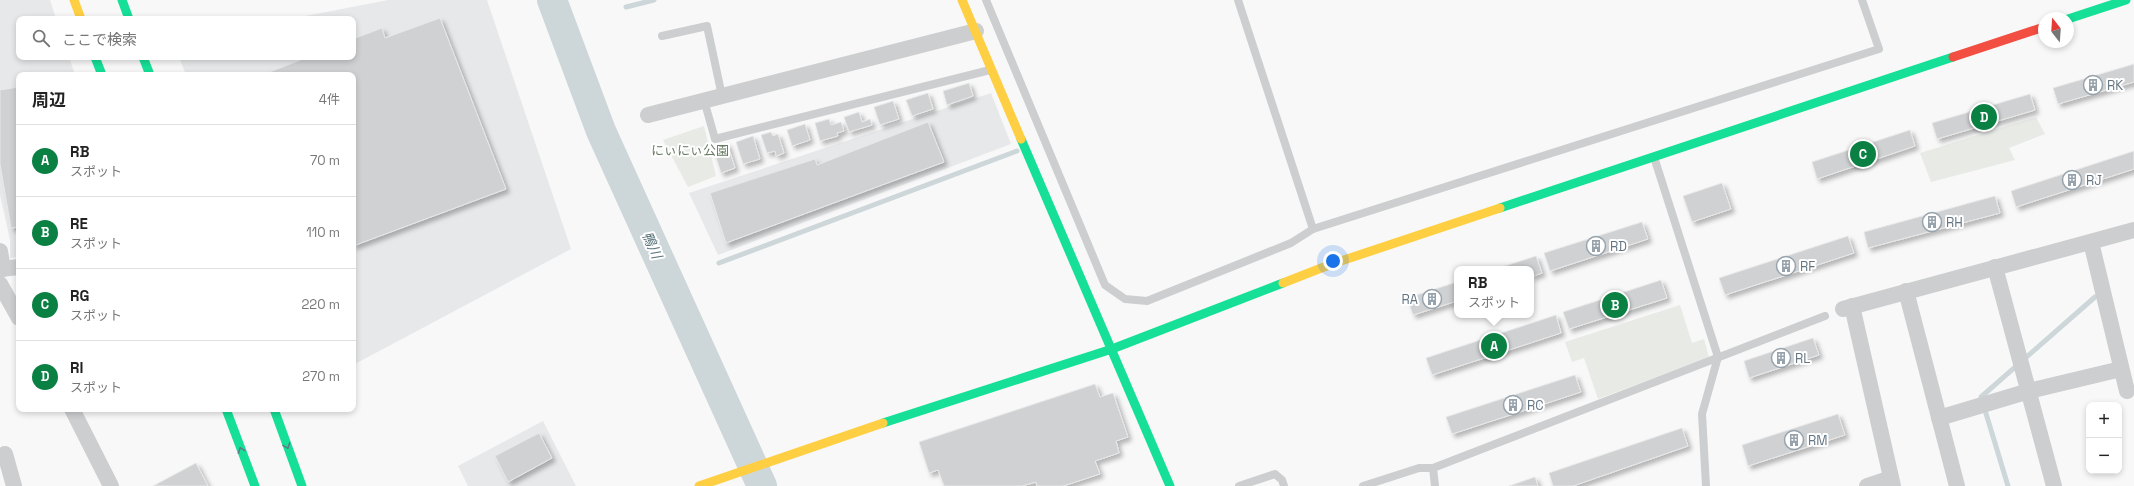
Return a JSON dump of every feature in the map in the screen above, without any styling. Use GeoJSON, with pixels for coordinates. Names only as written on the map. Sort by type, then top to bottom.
{"type":"FeatureCollection","features":[{"type":"Feature","properties":{"kind":"main road"},"geometry":{"type":"LineString","coordinates":[[74,0],[80,16]]}},
{"type":"Feature","properties":{"kind":"main road"},"geometry":{"type":"LineString","coordinates":[[122,0],[128,16]]}},
{"type":"Feature","properties":{"kind":"main road"},"geometry":{"type":"LineString","coordinates":[[962,0],[1170,486]]}},
{"type":"Feature","properties":{"kind":"main road"},"geometry":{"type":"LineString","coordinates":[[2074,17],[2126,0]]}},
{"type":"Feature","properties":{"kind":"main road"},"geometry":{"type":"LineString","coordinates":[[699,486],[789,454],[1112,349],[1288,280],[1653,156],[2038,29]]}},
{"type":"Feature","properties":{"kind":"main road"},"geometry":{"type":"LineString","coordinates":[[96,60],[101,72]]}},
{"type":"Feature","properties":{"kind":"main road"},"geometry":{"type":"LineString","coordinates":[[144,60],[149,72]]}},
{"type":"Feature","properties":{"kind":"main road"},"geometry":{"type":"LineString","coordinates":[[227,412],[256,486]]}},
{"type":"Feature","properties":{"kind":"main road"},"geometry":{"type":"LineString","coordinates":[[275,412],[302,486]]}},
{"type":"Feature","properties":{"kind":"street"},"geometry":{"type":"LineString","coordinates":[[648,115],[976,32]]}},
{"type":"Feature","properties":{"kind":"street"},"geometry":{"type":"LineString","coordinates":[[1867,486],[1892,482],[1847,307],[2134,230]]}},
{"type":"Feature","properties":{"kind":"street"},"geometry":{"type":"LineString","coordinates":[[2091,242],[2127,391]]}},
{"type":"Feature","properties":{"kind":"street"},"geometry":{"type":"LineString","coordinates":[[0,251],[1,274],[16,311]]}},
{"type":"Feature","properties":{"kind":"street"},"geometry":{"type":"LineString","coordinates":[[1995,267],[2054,486]]}},
{"type":"Feature","properties":{"kind":"street"},"geometry":{"type":"LineString","coordinates":[[1,274],[16,268]]}},
{"type":"Feature","properties":{"kind":"street"},"geometry":{"type":"LineString","coordinates":[[1906,291],[1957,486]]}},
{"type":"Feature","properties":{"kind":"street"},"geometry":{"type":"LineString","coordinates":[[1939,418],[2029,391],[2121,369]]}},
{"type":"Feature","properties":{"kind":"street"},"geometry":{"type":"LineString","coordinates":[[74,412],[111,486]]}},
{"type":"Feature","properties":{"kind":"street"},"geometry":{"type":"LineString","coordinates":[[5,454],[14,486]]}},
{"type":"Feature","properties":{"kind":"lane"},"geometry":{"type":"LineString","coordinates":[[986,0],[1105,285],[1125,299],[1147,301],[1291,243],[1313,229],[1879,49],[1862,0]]}},
{"type":"Feature","properties":{"kind":"lane"},"geometry":{"type":"LineString","coordinates":[[1238,0],[1313,229]]}},
{"type":"Feature","properties":{"kind":"lane"},"geometry":{"type":"LineString","coordinates":[[662,36],[707,26],[722,96]]}},
{"type":"Feature","properties":{"kind":"lane"},"geometry":{"type":"LineString","coordinates":[[704,100],[715,139],[992,69]]}},
{"type":"Feature","properties":{"kind":"lane"},"geometry":{"type":"LineString","coordinates":[[1653,156],[1718,357],[1702,414],[1706,486]]}},
{"type":"Feature","properties":{"kind":"lane"},"geometry":{"type":"LineString","coordinates":[[1363,486],[1419,468],[1433,468],[1825,316]]}},
{"type":"Feature","properties":{"kind":"lane"},"geometry":{"type":"LineString","coordinates":[[1433,468],[1436,486]]}},
{"type":"Feature","properties":{"kind":"lane"},"geometry":{"type":"LineString","coordinates":[[1240,486],[1275,474],[1282,480],[1284,486]]}},
{"type":"Feature","properties":{"kind":"shaded area"},"geometry":{"type":"Polygon","coordinates":[[[0,0],[50,0],[55,16],[16,16],[16,60],[70,60],[74,72],[16,72],[16,257],[10,258],[10,240],[0,195],[0,0]]]}},
{"type":"Feature","properties":{"kind":"shaded area"},"geometry":{"type":"Polygon","coordinates":[[[388,0],[487,0],[571,249],[356,363],[356,72],[185,72],[180,60],[356,60],[356,16],[305,16],[388,0]]]}},
{"type":"Feature","properties":{"kind":"shaded area"},"geometry":{"type":"Polygon","coordinates":[[[991,93],[1011,144],[718,255],[689,193],[991,93]]]}},
{"type":"Feature","properties":{"kind":"shaded area"},"geometry":{"type":"Polygon","coordinates":[[[543,421],[576,486],[468,486],[458,466],[543,421]]]}},
{"type":"Feature","properties":{"kind":"green space"},"geometry":{"type":"Polygon","coordinates":[[[2036,117],[2045,134],[2009,148],[2015,160],[1931,182],[1920,153],[2036,117]]]}},
{"type":"Feature","properties":{"kind":"green space","name":"にぃにぃ公園"},"geometry":{"type":"Polygon","coordinates":[[[704,126],[716,176],[688,187],[663,140],[704,126]]]}},
{"type":"Feature","properties":{"kind":"green space"},"geometry":{"type":"Polygon","coordinates":[[[1680,305],[1692,343],[1704,339],[1709,357],[1598,399],[1584,358],[1572,362],[1565,342],[1680,305]]]}},
{"type":"Feature","properties":{"kind":"building"},"geometry":{"type":"Polygon","coordinates":[[[440,18],[506,189],[356,245],[356,72],[270,72],[300,60],[356,60],[356,38],[382,28],[385,38],[440,18]]]}},
{"type":"Feature","properties":{"kind":"building","name":"RK"},"geometry":{"type":"Polygon","coordinates":[[[2134,64],[2134,82],[2058,104],[2053,88],[2134,64]]]}},
{"type":"Feature","properties":{"kind":"building"},"geometry":{"type":"Polygon","coordinates":[[[969,83],[973,96],[947,105],[943,91],[969,83]]]}},
{"type":"Feature","properties":{"kind":"building"},"geometry":{"type":"Polygon","coordinates":[[[16,87],[16,227],[11,228],[0,164],[0,90],[16,87]]]}},
{"type":"Feature","properties":{"kind":"building"},"geometry":{"type":"Polygon","coordinates":[[[928,93],[933,109],[912,116],[906,100],[928,93]]]}},
{"type":"Feature","properties":{"kind":"building"},"geometry":{"type":"Polygon","coordinates":[[[2030,94],[2035,110],[1937,139],[1932,123],[2030,94]]]}},
{"type":"Feature","properties":{"kind":"building"},"geometry":{"type":"Polygon","coordinates":[[[893,101],[899,119],[880,125],[874,107],[893,101]]]}},
{"type":"Feature","properties":{"kind":"building"},"geometry":{"type":"Polygon","coordinates":[[[859,112],[862,122],[870,119],[872,125],[849,132],[844,117],[859,112]]]}},
{"type":"Feature","properties":{"kind":"building"},"geometry":{"type":"Polygon","coordinates":[[[829,119],[831,125],[841,122],[844,131],[837,133],[838,136],[820,141],[815,123],[829,119]]]}},
{"type":"Feature","properties":{"kind":"building"},"geometry":{"type":"Polygon","coordinates":[[[928,122],[944,162],[726,243],[710,193],[815,159],[817,165],[928,122]]]}},
{"type":"Feature","properties":{"kind":"building"},"geometry":{"type":"Polygon","coordinates":[[[805,124],[810,140],[792,146],[787,130],[805,124]]]}},
{"type":"Feature","properties":{"kind":"building"},"geometry":{"type":"Polygon","coordinates":[[[1910,130],[1915,146],[1817,179],[1812,162],[1910,130]]]}},
{"type":"Feature","properties":{"kind":"building"},"geometry":{"type":"Polygon","coordinates":[[[771,132],[773,136],[778,134],[784,153],[776,156],[775,151],[767,153],[761,135],[771,132]]]}},
{"type":"Feature","properties":{"kind":"building"},"geometry":{"type":"Polygon","coordinates":[[[753,136],[760,159],[743,164],[736,142],[753,136]]]}},
{"type":"Feature","properties":{"kind":"building"},"geometry":{"type":"Polygon","coordinates":[[[727,143],[735,168],[721,173],[713,148],[727,143]]]}},
{"type":"Feature","properties":{"kind":"building","name":"RJ"},"geometry":{"type":"Polygon","coordinates":[[[2134,151],[2134,169],[2016,207],[2011,191],[2134,151]]]}},
{"type":"Feature","properties":{"kind":"building"},"geometry":{"type":"Polygon","coordinates":[[[1722,183],[1731,209],[1692,222],[1683,196],[1722,183]]]}},
{"type":"Feature","properties":{"kind":"building","name":"RH"},"geometry":{"type":"Polygon","coordinates":[[[1995,196],[2000,213],[1868,248],[1864,232],[1995,196]]]}},
{"type":"Feature","properties":{"kind":"building","name":"RD"},"geometry":{"type":"Polygon","coordinates":[[[1642,222],[1648,239],[1550,271],[1544,253],[1642,222]]]}},
{"type":"Feature","properties":{"kind":"building","name":"RF"},"geometry":{"type":"Polygon","coordinates":[[[1848,236],[1854,253],[1725,295],[1719,278],[1848,236]]]}},
{"type":"Feature","properties":{"kind":"building"},"geometry":{"type":"Polygon","coordinates":[[[1536,256],[1542,273],[1534,276],[1534,266],[1505,266],[1536,256]]]}},
{"type":"Feature","properties":{"kind":"building"},"geometry":{"type":"Polygon","coordinates":[[[1661,280],[1667,298],[1569,329],[1563,312],[1661,280]]]}},
{"type":"Feature","properties":{"kind":"building","name":"RA"},"geometry":{"type":"Polygon","coordinates":[[[1454,283],[1454,302],[1413,315],[1407,298],[1454,283]]]}},
{"type":"Feature","properties":{"kind":"building"},"geometry":{"type":"Polygon","coordinates":[[[1556,315],[1561,333],[1432,375],[1426,358],[1556,315]]]}},
{"type":"Feature","properties":{"kind":"building","name":"RL"},"geometry":{"type":"Polygon","coordinates":[[[1813,338],[1819,355],[1749,378],[1744,361],[1813,338]]]}},
{"type":"Feature","properties":{"kind":"building","name":"RC"},"geometry":{"type":"Polygon","coordinates":[[[1575,375],[1581,392],[1452,434],[1446,417],[1575,375]]]}},
{"type":"Feature","properties":{"kind":"building"},"geometry":{"type":"Polygon","coordinates":[[[1095,384],[1100,397],[1113,393],[1128,437],[1116,441],[1119,453],[1095,461],[1100,474],[1063,486],[1037,486],[1036,482],[1022,486],[944,486],[938,470],[929,473],[919,442],[1095,384]]]}},
{"type":"Feature","properties":{"kind":"building","name":"RM"},"geometry":{"type":"Polygon","coordinates":[[[1838,414],[1845,435],[1748,466],[1742,445],[1838,414]]]}},
{"type":"Feature","properties":{"kind":"building"},"geometry":{"type":"Polygon","coordinates":[[[1682,428],[1688,446],[1573,486],[1553,486],[1549,473],[1682,428]]]}},
{"type":"Feature","properties":{"kind":"building"},"geometry":{"type":"Polygon","coordinates":[[[539,433],[552,458],[508,482],[495,456],[539,433]]]}},
{"type":"Feature","properties":{"kind":"building"},"geometry":{"type":"Polygon","coordinates":[[[196,463],[208,486],[153,486],[196,463]]]}},
{"type":"Feature","properties":{"kind":"building"},"geometry":{"type":"Polygon","coordinates":[[[1535,477],[1538,486],[1509,486],[1535,477]]]}},
{"type":"Feature","properties":{"kind":"waterway","name":"鴨川"},"geometry":{"type":"LineString","coordinates":[[552,0],[601,131],[762,486]]}},
{"type":"Feature","properties":{"kind":"waterway"},"geometry":{"type":"LineString","coordinates":[[626,7],[654,0]]}},
{"type":"Feature","properties":{"kind":"waterway"},"geometry":{"type":"LineString","coordinates":[[719,263],[1017,151]]}},
{"type":"Feature","properties":{"kind":"waterway"},"geometry":{"type":"LineString","coordinates":[[2008,486],[1981,397],[2095,297]]}},
{"type":"Feature","properties":{"kind":"traffic: fast"},"geometry":{"type":"LineString","coordinates":[[122,0],[128,16]]}},
{"type":"Feature","properties":{"kind":"traffic: fast"},"geometry":{"type":"LineString","coordinates":[[2074,17],[2126,0]]}},
{"type":"Feature","properties":{"kind":"traffic: fast"},"geometry":{"type":"LineString","coordinates":[[1500,208],[1953,57]]}},
{"type":"Feature","properties":{"kind":"traffic: fast"},"geometry":{"type":"LineString","coordinates":[[96,60],[101,72]]}},
{"type":"Feature","properties":{"kind":"traffic: fast"},"geometry":{"type":"LineString","coordinates":[[144,60],[149,72]]}},
{"type":"Feature","properties":{"kind":"traffic: fast"},"geometry":{"type":"LineString","coordinates":[[1021,139],[1170,486]]}},
{"type":"Feature","properties":{"kind":"traffic: fast"},"geometry":{"type":"LineString","coordinates":[[883,423],[1112,349],[1283,283]]}},
{"type":"Feature","properties":{"kind":"traffic: fast"},"geometry":{"type":"LineString","coordinates":[[227,412],[255,486]]}},
{"type":"Feature","properties":{"kind":"traffic: fast"},"geometry":{"type":"LineString","coordinates":[[275,412],[302,486]]}},
{"type":"Feature","properties":{"kind":"traffic: slow"},"geometry":{"type":"LineString","coordinates":[[74,0],[80,16]]}},
{"type":"Feature","properties":{"kind":"traffic: slow"},"geometry":{"type":"LineString","coordinates":[[962,0],[1021,139]]}},
{"type":"Feature","properties":{"kind":"traffic: slow"},"geometry":{"type":"LineString","coordinates":[[1283,283],[1329,265],[1500,208]]}},
{"type":"Feature","properties":{"kind":"traffic: slow"},"geometry":{"type":"LineString","coordinates":[[699,486],[883,423]]}},
{"type":"Feature","properties":{"kind":"traffic: jam"},"geometry":{"type":"LineString","coordinates":[[1953,57],[2038,29]]}},
{"type":"Feature","properties":{"kind":"place","name":"RK"},"geometry":{"type":"Point","coordinates":[2093,85]}},
{"type":"Feature","properties":{"kind":"place","name":"RI"},"geometry":{"type":"Point","coordinates":[1984,117]}},
{"type":"Feature","properties":{"kind":"place","name":"RG"},"geometry":{"type":"Point","coordinates":[1863,154]}},
{"type":"Feature","properties":{"kind":"place","name":"RJ"},"geometry":{"type":"Point","coordinates":[2072,180]}},
{"type":"Feature","properties":{"kind":"place","name":"RH"},"geometry":{"type":"Point","coordinates":[1932,222]}},
{"type":"Feature","properties":{"kind":"place","name":"RD"},"geometry":{"type":"Point","coordinates":[1596,246]}},
{"type":"Feature","properties":{"kind":"place","name":"RF"},"geometry":{"type":"Point","coordinates":[1786,266]}},
{"type":"Feature","properties":{"kind":"place","name":"RA"},"geometry":{"type":"Point","coordinates":[1432,299]}},
{"type":"Feature","properties":{"kind":"place","name":"RE"},"geometry":{"type":"Point","coordinates":[1615,305]}},
{"type":"Feature","properties":{"kind":"place","name":"RB"},"geometry":{"type":"Point","coordinates":[1494,346]}},
{"type":"Feature","properties":{"kind":"place","name":"RL"},"geometry":{"type":"Point","coordinates":[1781,358]}},
{"type":"Feature","properties":{"kind":"place","name":"RC"},"geometry":{"type":"Point","coordinates":[1513,405]}},
{"type":"Feature","properties":{"kind":"place","name":"RM"},"geometry":{"type":"Point","coordinates":[1794,440]}}]}
